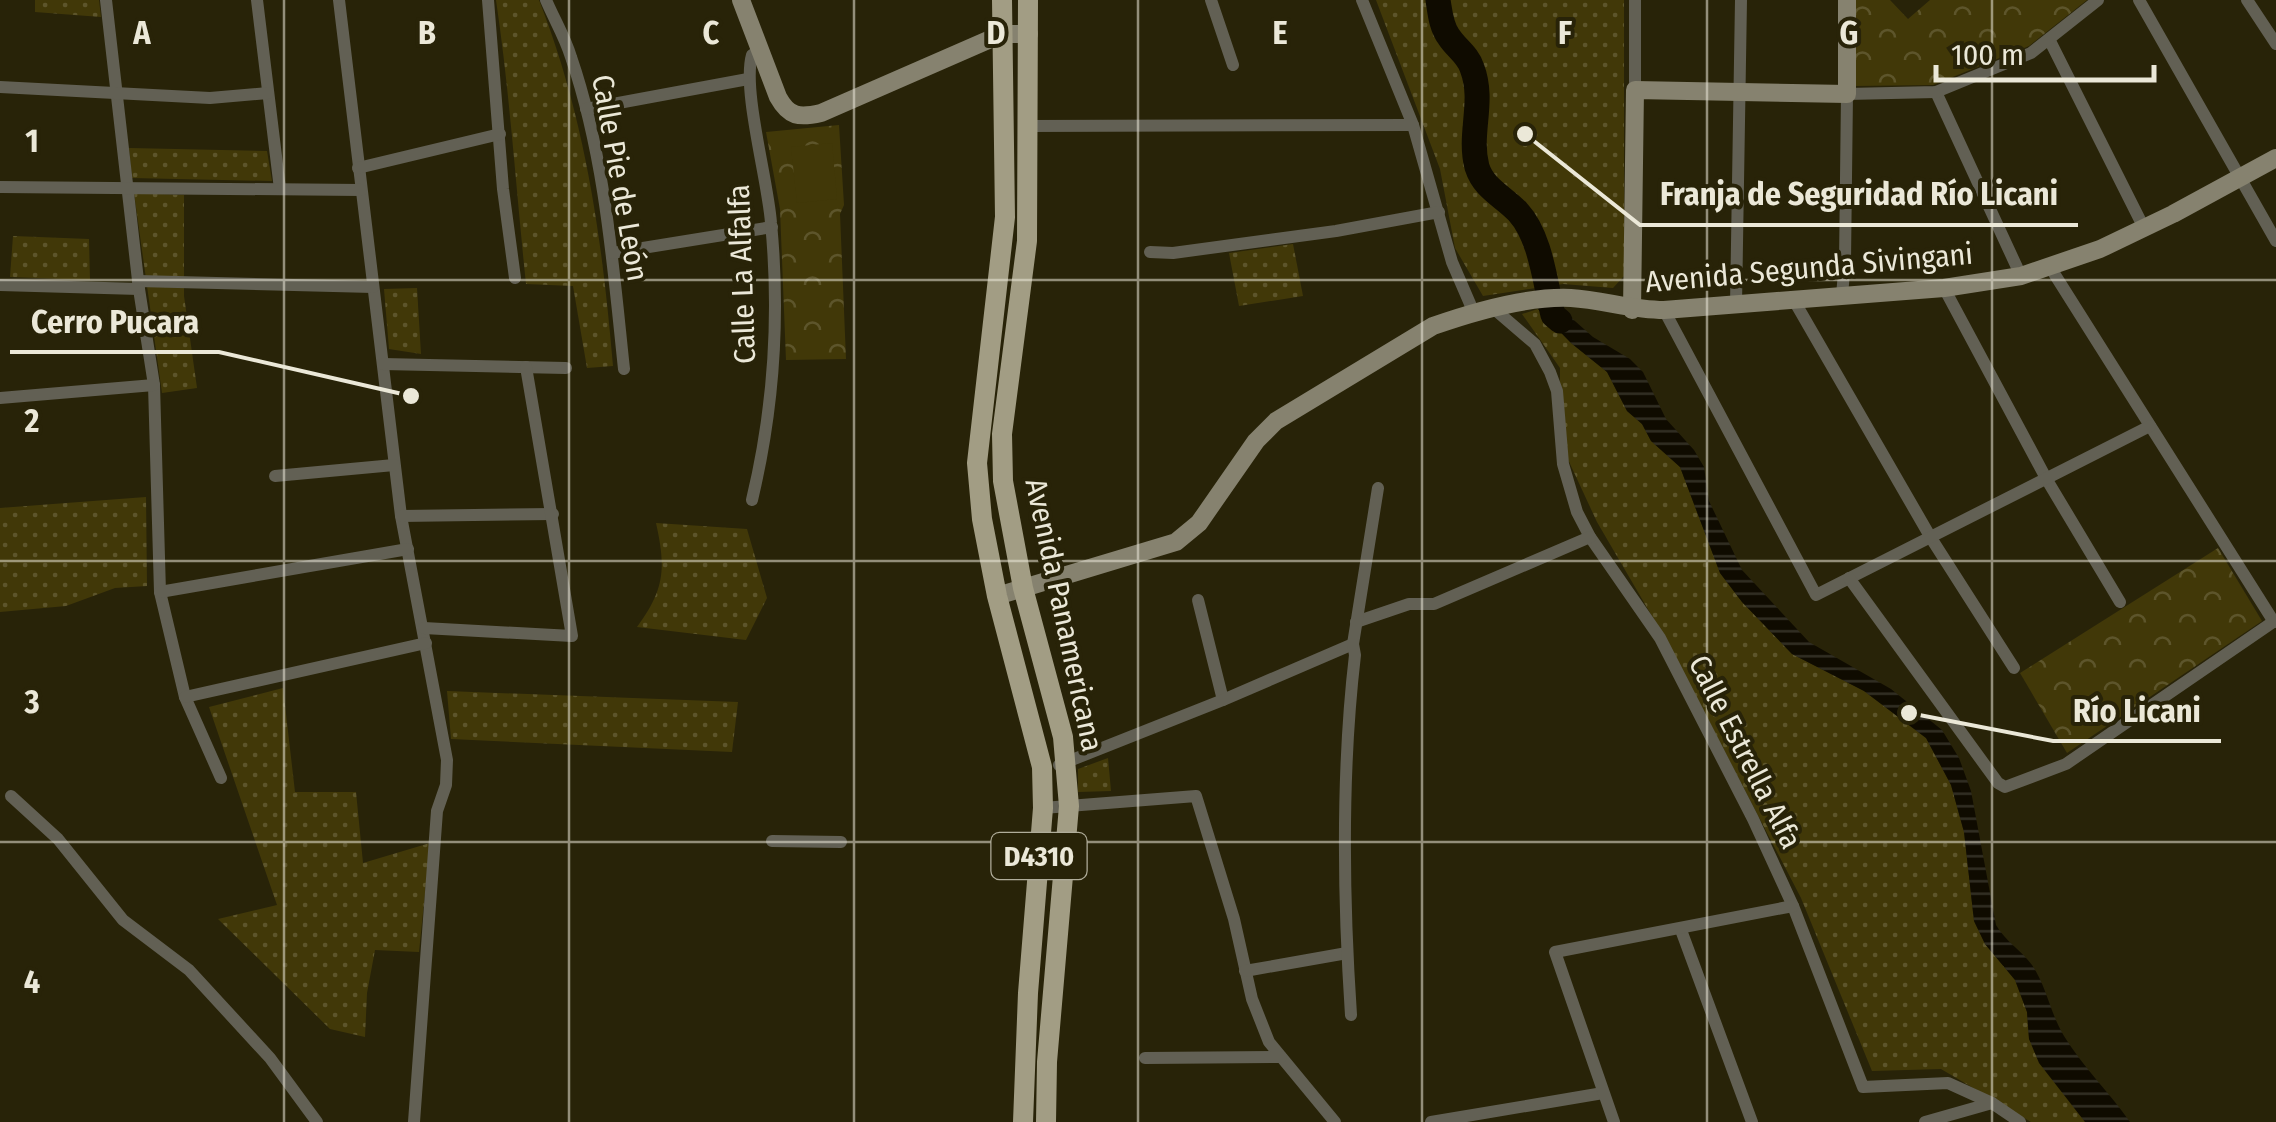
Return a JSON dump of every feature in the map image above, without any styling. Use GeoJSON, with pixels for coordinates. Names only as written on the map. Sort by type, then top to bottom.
{"type":"FeatureCollection","features":[{"type":"Feature","properties":{"kind":"main road","name":"Avenida Panamericana"},"geometry":{"type":"LineString","coordinates":[[1002,0],[1005,218],[976,463],[997,596],[1042,768],[1043,808],[1028,993],[1023,1122]]}},
{"type":"Feature","properties":{"kind":"main road","name":"Avenida Panamericana"},"geometry":{"type":"LineString","coordinates":[[1028,0],[1028,240],[1002,434],[1005,497],[1023,588],[1063,737],[1069,806],[1047,1062],[1046,1122]]}},
{"type":"Feature","properties":{"kind":"street"},"geometry":{"type":"LineString","coordinates":[[106,0],[138,285],[154,385],[160,592],[186,697],[221,778]]}},
{"type":"Feature","properties":{"kind":"street"},"geometry":{"type":"LineString","coordinates":[[258,0],[280,188]]}},
{"type":"Feature","properties":{"kind":"street"},"geometry":{"type":"LineString","coordinates":[[339,0],[401,516],[447,760],[446,785],[437,811],[414,1122]]}},
{"type":"Feature","properties":{"kind":"street"},"geometry":{"type":"LineString","coordinates":[[488,0],[503,189],[515,278]]}},
{"type":"Feature","properties":{"kind":"street","name":"Calle Pie de León"},"geometry":{"type":"LineString","coordinates":[[546,0],[570,54],[586,110],[612,253],[624,370]]}},
{"type":"Feature","properties":{"kind":"street"},"geometry":{"type":"LineString","coordinates":[[742,0],[778,97],[793,116],[821,113],[1002,34],[1028,34]]}},
{"type":"Feature","properties":{"kind":"street"},"geometry":{"type":"LineString","coordinates":[[1211,0],[1234,65]]}},
{"type":"Feature","properties":{"kind":"street"},"geometry":{"type":"LineString","coordinates":[[1362,0],[1414,124],[1452,262],[1474,313]]}},
{"type":"Feature","properties":{"kind":"street"},"geometry":{"type":"LineString","coordinates":[[1632,310],[1636,0]]}},
{"type":"Feature","properties":{"kind":"street"},"geometry":{"type":"LineString","coordinates":[[1736,305],[1741,0]]}},
{"type":"Feature","properties":{"kind":"street"},"geometry":{"type":"LineString","coordinates":[[1842,295],[1846,262],[1847,0]]}},
{"type":"Feature","properties":{"kind":"street"},"geometry":{"type":"LineString","coordinates":[[1634,90],[1936,92],[2031,52],[2098,0]]}},
{"type":"Feature","properties":{"kind":"street"},"geometry":{"type":"LineString","coordinates":[[2139,0],[2276,242]]}},
{"type":"Feature","properties":{"kind":"street"},"geometry":{"type":"LineString","coordinates":[[2247,0],[2276,44]]}},
{"type":"Feature","properties":{"kind":"street"},"geometry":{"type":"LineString","coordinates":[[2049,39],[2144,228]]}},
{"type":"Feature","properties":{"kind":"street"},"geometry":{"type":"LineString","coordinates":[[586,110],[748,80],[752,54],[759,51]]}},
{"type":"Feature","properties":{"kind":"street","name":"Calle La Alfalfa"},"geometry":{"type":"LineString","coordinates":[[748,80],[772,227],[775,364],[752,500]]}},
{"type":"Feature","properties":{"kind":"street"},"geometry":{"type":"LineString","coordinates":[[0,86],[210,98],[268,93]]}},
{"type":"Feature","properties":{"kind":"street"},"geometry":{"type":"LineString","coordinates":[[1936,92],[2020,276]]}},
{"type":"Feature","properties":{"kind":"street"},"geometry":{"type":"LineString","coordinates":[[1028,126],[1414,124]]}},
{"type":"Feature","properties":{"kind":"street"},"geometry":{"type":"LineString","coordinates":[[358,168],[500,134]]}},
{"type":"Feature","properties":{"kind":"street","name":"Avenida Segunda Sivingani"},"geometry":{"type":"LineString","coordinates":[[997,596],[1176,542],[1199,523],[1256,440],[1276,421],[1433,326],[1493,308],[1565,298],[1596,300],[1632,310],[1664,310],[1944,288],[2020,276],[2100,250],[2276,158]]}},
{"type":"Feature","properties":{"kind":"street"},"geometry":{"type":"LineString","coordinates":[[0,187],[361,190]]}},
{"type":"Feature","properties":{"kind":"street"},"geometry":{"type":"LineString","coordinates":[[1150,252],[1336,232],[1440,212]]}},
{"type":"Feature","properties":{"kind":"street"},"geometry":{"type":"LineString","coordinates":[[612,253],[772,227]]}},
{"type":"Feature","properties":{"kind":"street"},"geometry":{"type":"LineString","coordinates":[[1850,578],[1998,784],[2004,787],[2066,764],[2275,621],[2050,268]]}},
{"type":"Feature","properties":{"kind":"street"},"geometry":{"type":"LineString","coordinates":[[0,285],[374,287]]}},
{"type":"Feature","properties":{"kind":"street"},"geometry":{"type":"LineString","coordinates":[[1944,288],[2046,480],[2120,602]]}},
{"type":"Feature","properties":{"kind":"street"},"geometry":{"type":"LineString","coordinates":[[1792,297],[1931,538],[2014,668]]}},
{"type":"Feature","properties":{"kind":"street","name":"Calle Estrella Alfa"},"geometry":{"type":"LineString","coordinates":[[1493,308],[1534,344],[1550,372],[1557,391],[1568,485],[1576,512],[1660,638],[1753,819],[1793,906],[1862,1088],[1948,1084],[1992,1103],[2020,1122]]}},
{"type":"Feature","properties":{"kind":"street"},"geometry":{"type":"LineString","coordinates":[[1664,310],[1816,595],[2150,426]]}},
{"type":"Feature","properties":{"kind":"street"},"geometry":{"type":"LineString","coordinates":[[383,364],[566,368]]}},
{"type":"Feature","properties":{"kind":"street"},"geometry":{"type":"LineString","coordinates":[[186,697],[425,635],[572,636],[526,367]]}},
{"type":"Feature","properties":{"kind":"street"},"geometry":{"type":"LineString","coordinates":[[0,398],[154,385]]}},
{"type":"Feature","properties":{"kind":"street"},"geometry":{"type":"LineString","coordinates":[[275,476],[394,464]]}},
{"type":"Feature","properties":{"kind":"street"},"geometry":{"type":"LineString","coordinates":[[1351,1015],[1346,731],[1356,655],[1352,644],[1378,488]]}},
{"type":"Feature","properties":{"kind":"street"},"geometry":{"type":"LineString","coordinates":[[401,516],[553,514]]}},
{"type":"Feature","properties":{"kind":"street"},"geometry":{"type":"LineString","coordinates":[[1356,622],[1409,604],[1434,604],[1590,537]]}},
{"type":"Feature","properties":{"kind":"street"},"geometry":{"type":"LineString","coordinates":[[160,592],[408,550]]}},
{"type":"Feature","properties":{"kind":"street"},"geometry":{"type":"LineString","coordinates":[[1198,600],[1223,700]]}},
{"type":"Feature","properties":{"kind":"street"},"geometry":{"type":"LineString","coordinates":[[1042,768],[1066,764],[1352,644]]}},
{"type":"Feature","properties":{"kind":"street"},"geometry":{"type":"LineString","coordinates":[[10,796],[58,840],[123,920],[188,970],[270,1058],[317,1122]]}},
{"type":"Feature","properties":{"kind":"street"},"geometry":{"type":"LineString","coordinates":[[1043,808],[1196,796],[1234,920],[1252,999],[1268,1042],[1335,1122]]}},
{"type":"Feature","properties":{"kind":"street"},"geometry":{"type":"LineString","coordinates":[[772,842],[841,842]]}},
{"type":"Feature","properties":{"kind":"street"},"geometry":{"type":"LineString","coordinates":[[1614,1122],[1555,952],[1793,906]]}},
{"type":"Feature","properties":{"kind":"street"},"geometry":{"type":"LineString","coordinates":[[1680,930],[1752,1122]]}},
{"type":"Feature","properties":{"kind":"street"},"geometry":{"type":"LineString","coordinates":[[1245,970],[1347,953]]}},
{"type":"Feature","properties":{"kind":"street"},"geometry":{"type":"LineString","coordinates":[[1145,1058],[1280,1057]]}},
{"type":"Feature","properties":{"kind":"street"},"geometry":{"type":"LineString","coordinates":[[1431,1122],[1604,1093]]}},
{"type":"Feature","properties":{"kind":"street"},"geometry":{"type":"LineString","coordinates":[[1926,1122],[1992,1103]]}},
{"type":"Feature","properties":{"kind":"green space"},"geometry":{"type":"Polygon","coordinates":[[[35,0],[99,0],[101,17],[35,12],[35,0]]]}},
{"type":"Feature","properties":{"kind":"green space"},"geometry":{"type":"Polygon","coordinates":[[[496,0],[539,0],[555,45],[590,180],[613,366],[587,368],[573,286],[526,284],[496,0]]]}},
{"type":"Feature","properties":{"kind":"green space"},"geometry":{"type":"Polygon","coordinates":[[[1376,0],[1624,0],[1624,276],[1613,288],[1563,284],[1483,296],[1455,248],[1440,169],[1376,0]]]}},
{"type":"Feature","properties":{"kind":"green space"},"geometry":{"type":"Polygon","coordinates":[[[1856,0],[1890,0],[1908,19],[1930,0],[2087,0],[2029,46],[1933,85],[1853,86],[1856,0]]]}},
{"type":"Feature","properties":{"kind":"green space"},"geometry":{"type":"Polygon","coordinates":[[[839,125],[846,359],[786,360],[780,209],[766,132],[839,125]]]}},
{"type":"Feature","properties":{"kind":"green space"},"geometry":{"type":"Polygon","coordinates":[[[832,143],[837,199],[797,203],[791,147],[832,143]]]}},
{"type":"Feature","properties":{"kind":"green space"},"geometry":{"type":"Polygon","coordinates":[[[129,148],[267,151],[272,181],[132,178],[129,148]]]}},
{"type":"Feature","properties":{"kind":"green space"},"geometry":{"type":"Polygon","coordinates":[[[134,193],[184,195],[184,296],[197,388],[162,393],[134,193]]]}},
{"type":"Feature","properties":{"kind":"green space"},"geometry":{"type":"Polygon","coordinates":[[[13,236],[89,239],[90,280],[10,277],[13,236]]]}},
{"type":"Feature","properties":{"kind":"green space"},"geometry":{"type":"Polygon","coordinates":[[[1293,244],[1303,296],[1239,306],[1229,253],[1293,244]]]}},
{"type":"Feature","properties":{"kind":"green space"},"geometry":{"type":"Polygon","coordinates":[[[417,288],[421,354],[389,349],[384,289],[417,288]]]}},
{"type":"Feature","properties":{"kind":"green space"},"geometry":{"type":"Polygon","coordinates":[[[1538,309],[1607,372],[1627,411],[1642,424],[1651,441],[1680,467],[1720,573],[1742,602],[1792,654],[1864,691],[1926,738],[1951,785],[1964,832],[1974,921],[1985,944],[2015,980],[2027,1012],[2029,1039],[2085,1122],[2031,1122],[1941,1069],[1872,1071],[1801,898],[1673,652],[1597,522],[1565,453],[1560,368],[1522,314],[1538,309]]]}},
{"type":"Feature","properties":{"kind":"green space"},"geometry":{"type":"Polygon","coordinates":[[[146,497],[147,586],[115,588],[66,606],[0,612],[0,508],[146,497]]]}},
{"type":"Feature","properties":{"kind":"green space"},"geometry":{"type":"Polygon","coordinates":[[[656,523],[747,529],[767,598],[746,640],[637,627],[661,578],[656,523]]]}},
{"type":"Feature","properties":{"kind":"green space"},"geometry":{"type":"Polygon","coordinates":[[[2218,548],[2262,621],[2067,753],[2020,673],[2218,548]]]}},
{"type":"Feature","properties":{"kind":"green space"},"geometry":{"type":"Polygon","coordinates":[[[283,688],[295,792],[356,792],[363,863],[430,843],[419,952],[375,950],[367,993],[365,1037],[330,1029],[218,919],[277,905],[209,707],[283,688]]]}},
{"type":"Feature","properties":{"kind":"green space"},"geometry":{"type":"Polygon","coordinates":[[[447,691],[738,702],[732,752],[451,739],[447,691]]]}},
{"type":"Feature","properties":{"kind":"green space"},"geometry":{"type":"Polygon","coordinates":[[[1108,758],[1111,791],[1078,792],[1078,769],[1108,758]]]}},
{"type":"Feature","properties":{"kind":"shaded area"},"geometry":{"type":"Polygon","coordinates":[[[1558,306],[1593,337],[1630,359],[1643,372],[1666,419],[1704,467],[1709,501],[1742,570],[1809,642],[1891,689],[1942,730],[1959,758],[1971,791],[1996,925],[2032,965],[2064,1036],[2130,1122],[2085,1122],[2039,1063],[2015,980],[1985,944],[1974,921],[1964,832],[1951,785],[1926,738],[1864,691],[1792,654],[1742,602],[1720,573],[1680,467],[1651,441],[1642,424],[1627,411],[1607,372],[1538,309],[1558,306]]]}},
{"type":"Feature","properties":{"kind":"waterway"},"geometry":{"type":"LineString","coordinates":[[1438,0],[1444,29],[1468,59],[1476,81],[1474,142],[1480,175],[1526,222],[1541,261],[1553,315],[1560,321]]}},
{"type":"Feature","properties":{"kind":"place","name":"Franja de Seguridad Río Licani"},"geometry":{"type":"Point","coordinates":[1525,134]}},
{"type":"Feature","properties":{"kind":"place","name":"Cerro Pucara"},"geometry":{"type":"Point","coordinates":[411,396]}},
{"type":"Feature","properties":{"kind":"place","name":"Río Licani"},"geometry":{"type":"Point","coordinates":[1909,713]}}]}
